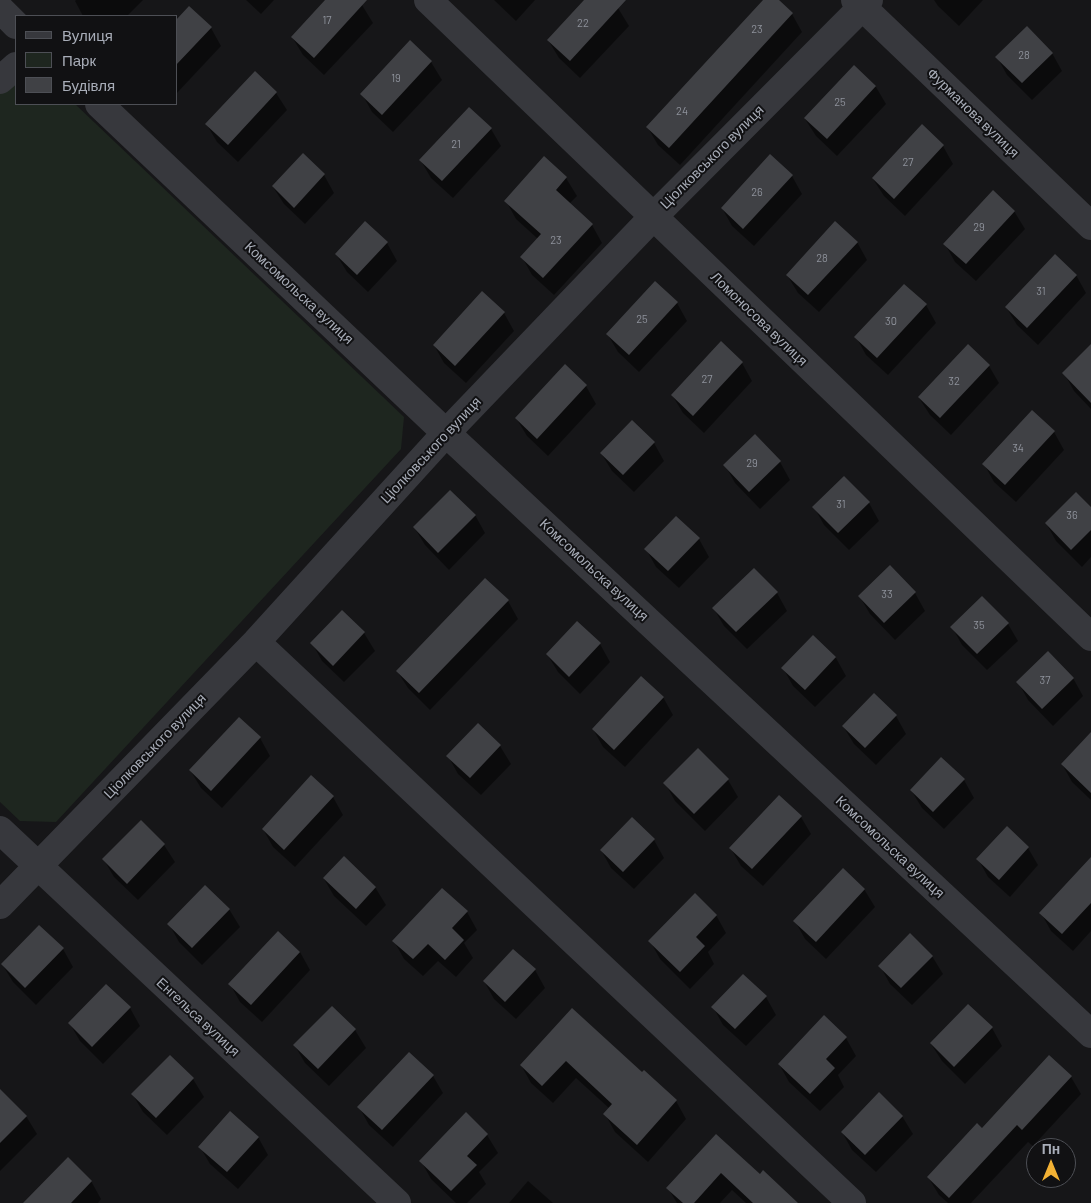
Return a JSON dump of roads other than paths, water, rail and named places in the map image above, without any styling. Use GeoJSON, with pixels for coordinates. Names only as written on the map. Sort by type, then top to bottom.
{"type":"FeatureCollection","features":[{"type":"Feature","properties":{"kind":"street","name":"Ломоносова вулиця"},"geometry":{"type":"LineString","coordinates":[[428,0],[1091,637]]}},
{"type":"Feature","properties":{"kind":"street","name":"Ціолковського вулиця"},"geometry":{"type":"LineString","coordinates":[[0,905],[256,642],[446,432],[862,2]]}},
{"type":"Feature","properties":{"kind":"street","name":"Фурманова вулиця"},"geometry":{"type":"LineString","coordinates":[[862,2],[1091,226]]}},
{"type":"Feature","properties":{"kind":"street"},"geometry":{"type":"LineString","coordinates":[[0,9],[15,23]]}},
{"type":"Feature","properties":{"kind":"street"},"geometry":{"type":"LineString","coordinates":[[0,80],[15,67]]}},
{"type":"Feature","properties":{"kind":"street","name":"Комсомольска вулиця"},"geometry":{"type":"LineString","coordinates":[[100,105],[446,432],[1091,1034]]}},
{"type":"Feature","properties":{"kind":"street"},"geometry":{"type":"LineString","coordinates":[[256,642],[852,1203]]}},
{"type":"Feature","properties":{"kind":"street","name":"Енгельса вулиця"},"geometry":{"type":"LineString","coordinates":[[0,830],[397,1203]]}}]}
